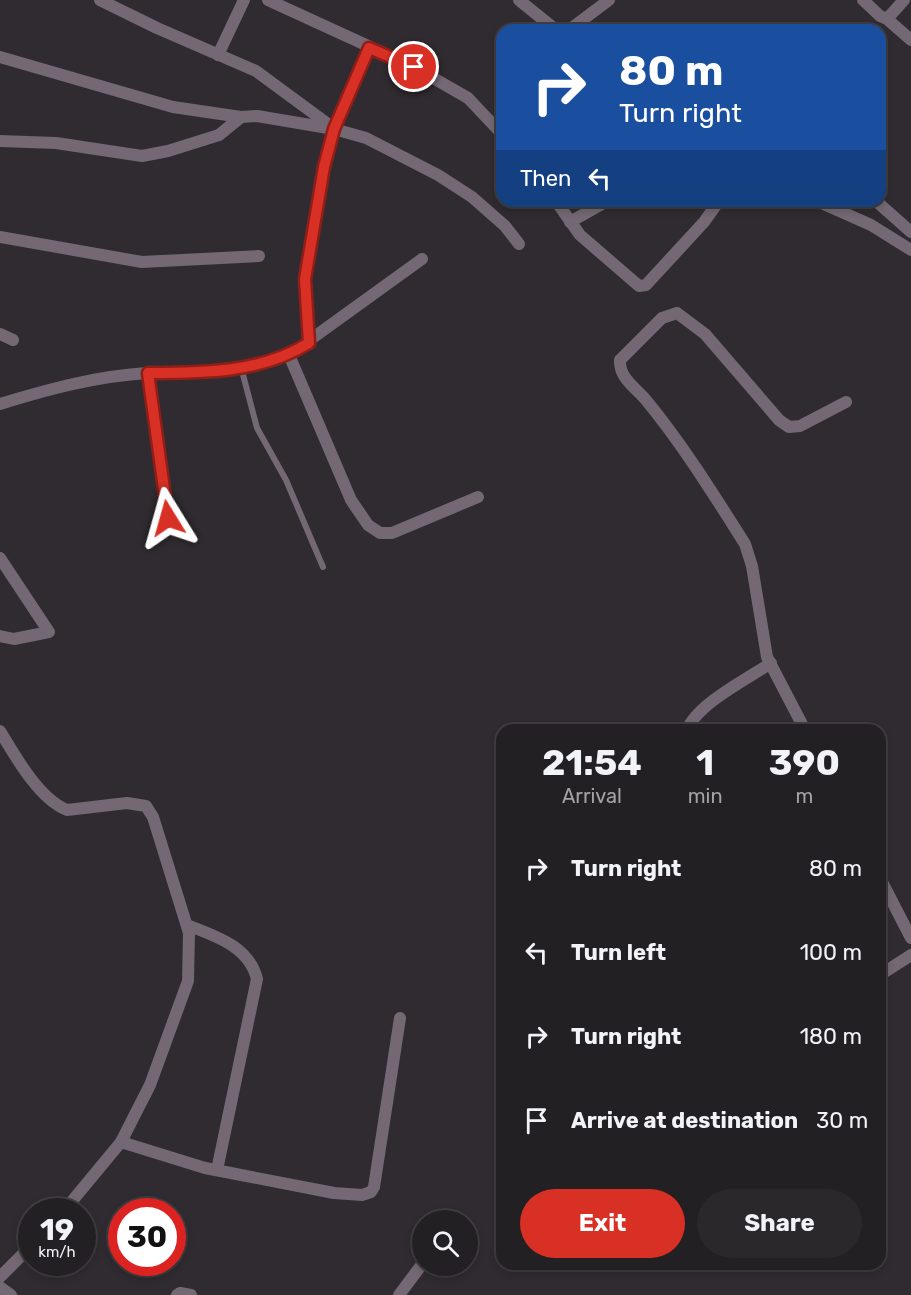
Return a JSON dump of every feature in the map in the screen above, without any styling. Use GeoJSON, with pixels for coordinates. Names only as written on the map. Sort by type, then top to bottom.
{"type":"FeatureCollection","features":[{"type":"Feature","properties":{"kind":"street"},"geometry":{"type":"LineString","coordinates":[[100,0],[256,71],[334,129]]}},
{"type":"Feature","properties":{"kind":"street"},"geometry":{"type":"LineString","coordinates":[[218,55],[244,0]]}},
{"type":"Feature","properties":{"kind":"street"},"geometry":{"type":"LineString","coordinates":[[268,0],[414,67],[468,98],[496,128]]}},
{"type":"Feature","properties":{"kind":"street"},"geometry":{"type":"LineString","coordinates":[[519,0],[549,24]]}},
{"type":"Feature","properties":{"kind":"street"},"geometry":{"type":"LineString","coordinates":[[578,24],[609,0]]}},
{"type":"Feature","properties":{"kind":"street"},"geometry":{"type":"LineString","coordinates":[[863,0],[911,40]]}},
{"type":"Feature","properties":{"kind":"street"},"geometry":{"type":"LineString","coordinates":[[887,19],[904,0]]}},
{"type":"Feature","properties":{"kind":"street"},"geometry":{"type":"LineString","coordinates":[[309,343],[305,279],[324,167],[334,129],[369,48]]}},
{"type":"Feature","properties":{"kind":"street"},"geometry":{"type":"LineString","coordinates":[[0,57],[172,107],[241,117],[257,116],[334,129],[366,138],[438,175],[472,197],[505,226],[519,244]]}},
{"type":"Feature","properties":{"kind":"street"},"geometry":{"type":"LineString","coordinates":[[0,141],[56,143],[142,156],[168,152],[219,135],[241,117]]}},
{"type":"Feature","properties":{"kind":"street"},"geometry":{"type":"LineString","coordinates":[[560,207],[580,236],[639,286],[646,285],[704,222],[715,207]]}},
{"type":"Feature","properties":{"kind":"street"},"geometry":{"type":"LineString","coordinates":[[570,222],[596,207]]}},
{"type":"Feature","properties":{"kind":"street"},"geometry":{"type":"LineString","coordinates":[[830,207],[871,225],[911,250]]}},
{"type":"Feature","properties":{"kind":"street"},"geometry":{"type":"LineString","coordinates":[[883,207],[911,232]]}},
{"type":"Feature","properties":{"kind":"street"},"geometry":{"type":"LineString","coordinates":[[0,237],[142,262],[259,256]]}},
{"type":"Feature","properties":{"kind":"street"},"geometry":{"type":"LineString","coordinates":[[0,404],[45,389],[95,380],[148,373],[267,364],[309,343],[422,259]]}},
{"type":"Feature","properties":{"kind":"street"},"geometry":{"type":"LineString","coordinates":[[802,724],[767,657],[752,566],[745,544],[669,428],[624,377],[620,369],[620,360],[662,318],[670,314],[677,314],[705,334],[778,420],[789,427],[800,426],[846,402]]}},
{"type":"Feature","properties":{"kind":"street"},"geometry":{"type":"LineString","coordinates":[[0,334],[13,340]]}},
{"type":"Feature","properties":{"kind":"street"},"geometry":{"type":"LineString","coordinates":[[289,355],[351,500],[368,525],[380,533],[392,533],[478,497]]}},
{"type":"Feature","properties":{"kind":"street"},"geometry":{"type":"LineString","coordinates":[[148,373],[168,518]]}},
{"type":"Feature","properties":{"kind":"street"},"geometry":{"type":"LineString","coordinates":[[0,558],[49,632],[14,639],[0,636]]}},
{"type":"Feature","properties":{"kind":"street"},"geometry":{"type":"LineString","coordinates":[[690,724],[695,716],[720,696],[771,663]]}},
{"type":"Feature","properties":{"kind":"street"},"geometry":{"type":"LineString","coordinates":[[0,731],[24,769],[48,799],[58,807],[67,810],[128,803],[146,806],[153,817],[189,933],[188,981],[150,1084],[121,1142],[75,1198]]}},
{"type":"Feature","properties":{"kind":"street"},"geometry":{"type":"LineString","coordinates":[[886,890],[911,938]]}},
{"type":"Feature","properties":{"kind":"street"},"geometry":{"type":"LineString","coordinates":[[187,925],[219,937],[234,946],[254,968],[256,979],[217,1170]]}},
{"type":"Feature","properties":{"kind":"street"},"geometry":{"type":"LineString","coordinates":[[886,971],[911,954]]}},
{"type":"Feature","properties":{"kind":"street"},"geometry":{"type":"LineString","coordinates":[[121,1142],[205,1168],[334,1193],[362,1195],[371,1192],[374,1187],[400,1018]]}},
{"type":"Feature","properties":{"kind":"street"},"geometry":{"type":"LineString","coordinates":[[0,1278],[18,1259]]}},
{"type":"Feature","properties":{"kind":"street"},"geometry":{"type":"LineString","coordinates":[[399,1295],[413,1276]]}},
{"type":"Feature","properties":{"kind":"street"},"geometry":{"type":"LineString","coordinates":[[0,1287],[10,1295]]}},
{"type":"Feature","properties":{"kind":"street"},"geometry":{"type":"LineString","coordinates":[[177,1295],[180,1293],[191,1295]]}},
{"type":"Feature","properties":{"kind":"lane"},"geometry":{"type":"LineString","coordinates":[[241,367],[257,428],[286,480],[323,567]]}},
{"type":"Feature","properties":{"kind":"route"},"geometry":{"type":"LineString","coordinates":[[168,518],[148,373],[222,370],[267,364],[309,343],[305,279],[324,167],[334,129],[369,48],[414,67]]}}]}
